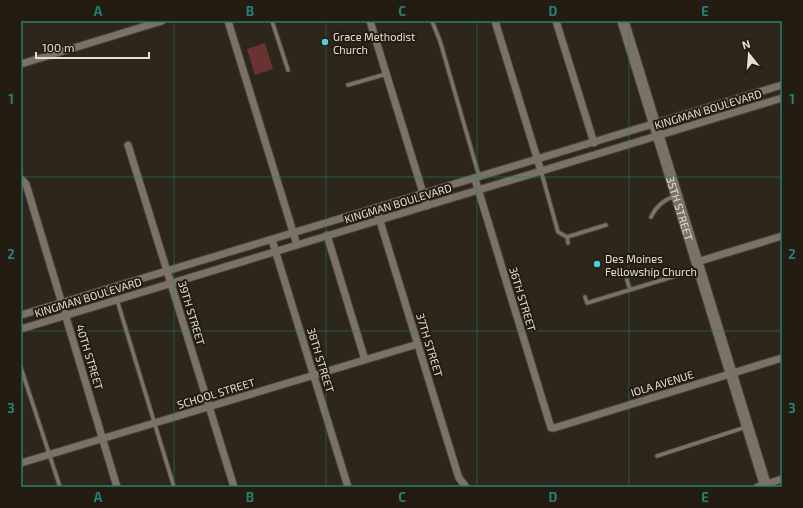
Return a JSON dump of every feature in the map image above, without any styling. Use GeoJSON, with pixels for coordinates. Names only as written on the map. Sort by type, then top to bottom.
{"type":"FeatureCollection","features":[{"type":"Feature","properties":{"kind":"street"},"geometry":{"type":"LineString","coordinates":[[21,64],[162,21]]}},
{"type":"Feature","properties":{"kind":"street"},"geometry":{"type":"LineString","coordinates":[[228,21],[297,244]]}},
{"type":"Feature","properties":{"kind":"street"},"geometry":{"type":"LineString","coordinates":[[370,21],[427,206]]}},
{"type":"Feature","properties":{"kind":"street"},"geometry":{"type":"LineString","coordinates":[[495,21],[541,171]]}},
{"type":"Feature","properties":{"kind":"street"},"geometry":{"type":"LineString","coordinates":[[556,21],[594,143]]}},
{"type":"Feature","properties":{"kind":"street","name":"35TH STREET"},"geometry":{"type":"LineString","coordinates":[[623,21],[748,426],[763,486]]}},
{"type":"Feature","properties":{"kind":"street","name":"KINGMAN BOULEVARD"},"geometry":{"type":"LineString","coordinates":[[21,315],[782,86]]}},
{"type":"Feature","properties":{"kind":"street","name":"KINGMAN BOULEVARD"},"geometry":{"type":"LineString","coordinates":[[21,329],[782,98]]}},
{"type":"Feature","properties":{"kind":"street","name":"39TH STREET"},"geometry":{"type":"LineString","coordinates":[[128,145],[234,487]]}},
{"type":"Feature","properties":{"kind":"street","name":"36TH STREET"},"geometry":{"type":"LineString","coordinates":[[477,178],[478,190],[550,426]]}},
{"type":"Feature","properties":{"kind":"street","name":"40TH STREET"},"geometry":{"type":"LineString","coordinates":[[21,179],[26,184],[118,487]]}},
{"type":"Feature","properties":{"kind":"street","name":"37TH STREET"},"geometry":{"type":"LineString","coordinates":[[376,208],[457,472],[459,478],[466,487]]}},
{"type":"Feature","properties":{"kind":"street"},"geometry":{"type":"LineString","coordinates":[[327,236],[365,360]]}},
{"type":"Feature","properties":{"kind":"street"},"geometry":{"type":"LineString","coordinates":[[698,265],[782,236]]}},
{"type":"Feature","properties":{"kind":"street","name":"38TH STREET"},"geometry":{"type":"LineString","coordinates":[[272,240],[348,487]]}},
{"type":"Feature","properties":{"kind":"street","name":"SCHOOL STREET"},"geometry":{"type":"LineString","coordinates":[[21,463],[418,344]]}},
{"type":"Feature","properties":{"kind":"street","name":"IOLA AVENUE"},"geometry":{"type":"LineString","coordinates":[[550,426],[554,428],[782,358]]}},
{"type":"Feature","properties":{"kind":"street"},"geometry":{"type":"LineString","coordinates":[[763,486],[782,480]]}},
{"type":"Feature","properties":{"kind":"lane"},"geometry":{"type":"LineString","coordinates":[[272,21],[288,70]]}},
{"type":"Feature","properties":{"kind":"lane"},"geometry":{"type":"LineString","coordinates":[[432,21],[440,41],[477,178]]}},
{"type":"Feature","properties":{"kind":"lane"},"geometry":{"type":"LineString","coordinates":[[348,85],[386,74]]}},
{"type":"Feature","properties":{"kind":"lane"},"geometry":{"type":"LineString","coordinates":[[541,171],[558,232],[567,237],[606,225]]}},
{"type":"Feature","properties":{"kind":"lane"},"geometry":{"type":"LineString","coordinates":[[651,217],[658,205],[665,200],[676,196]]}},
{"type":"Feature","properties":{"kind":"lane"},"geometry":{"type":"LineString","coordinates":[[567,237],[568,243]]}},
{"type":"Feature","properties":{"kind":"lane"},"geometry":{"type":"LineString","coordinates":[[585,298],[587,303],[630,290],[647,282],[666,277],[698,265]]}},
{"type":"Feature","properties":{"kind":"lane"},"geometry":{"type":"LineString","coordinates":[[627,280],[630,290]]}},
{"type":"Feature","properties":{"kind":"lane"},"geometry":{"type":"LineString","coordinates":[[117,300],[174,487]]}},
{"type":"Feature","properties":{"kind":"lane"},"geometry":{"type":"LineString","coordinates":[[21,368],[60,487]]}},
{"type":"Feature","properties":{"kind":"lane"},"geometry":{"type":"LineString","coordinates":[[657,456],[748,426]]}},
{"type":"Feature","properties":{"kind":"shaded area"},"geometry":{"type":"Polygon","coordinates":[[[265,43],[273,69],[255,75],[247,49],[265,43]]]}},
{"type":"Feature","properties":{"kind":"place","name":"Grace Methodist Church"},"geometry":{"type":"Point","coordinates":[325,42]}},
{"type":"Feature","properties":{"kind":"place","name":"Des Moines Fellowship Church"},"geometry":{"type":"Point","coordinates":[597,264]}}]}
